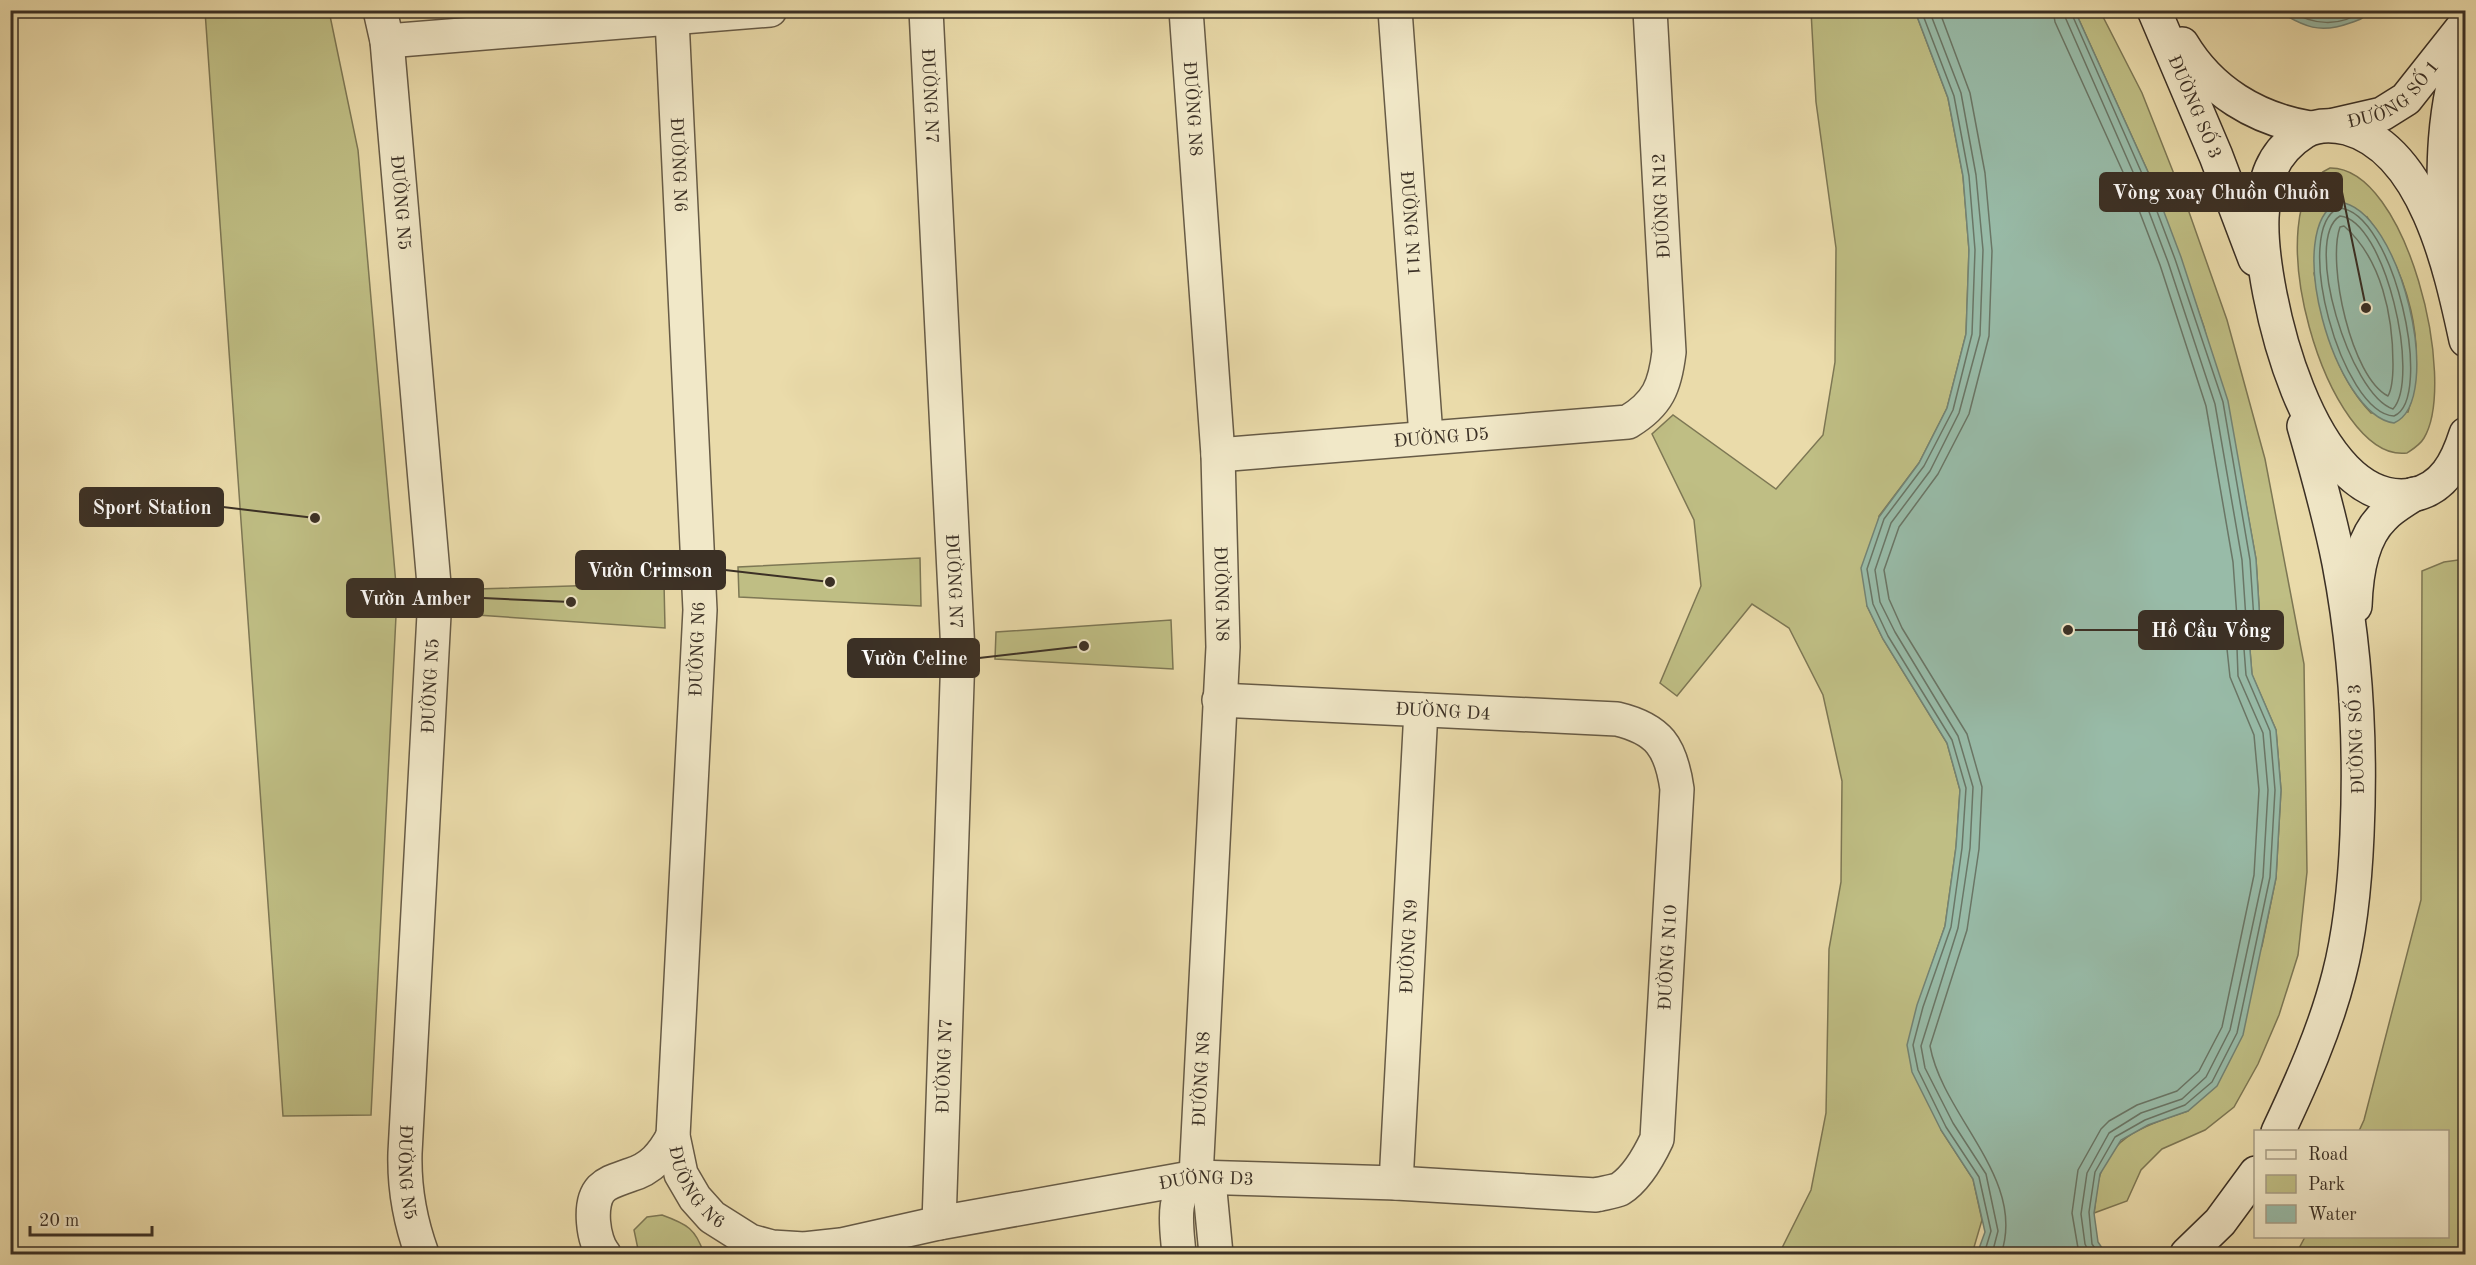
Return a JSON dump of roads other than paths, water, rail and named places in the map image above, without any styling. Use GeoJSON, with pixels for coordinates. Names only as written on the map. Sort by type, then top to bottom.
{"type":"FeatureCollection","features":[{"type":"Feature","properties":{"kind":"street"},"geometry":{"type":"LineString","coordinates":[[384,26],[672,19],[770,10]]}},
{"type":"Feature","properties":{"kind":"street","name":"ĐƯỜNG N7"},"geometry":{"type":"LineString","coordinates":[[926,10],[958,652],[939,1223]]}},
{"type":"Feature","properties":{"kind":"street","name":"ĐƯỜNG N8"},"geometry":{"type":"LineString","coordinates":[[1186,10],[1218,455],[1223,646],[1196,1177]]}},
{"type":"Feature","properties":{"kind":"street","name":"ĐƯỜNG N11"},"geometry":{"type":"LineString","coordinates":[[1395,10],[1426,436]]}},
{"type":"Feature","properties":{"kind":"street","name":"ĐƯỜNG N12"},"geometry":{"type":"LineString","coordinates":[[1650,10],[1669,352],[1667,373],[1656,399]]}},
{"type":"Feature","properties":{"kind":"street","name":"ĐƯỜNG SỐ 3"},"geometry":{"type":"LineString","coordinates":[[2154,10],[2228,185],[2270,305]]}},
{"type":"Feature","properties":{"kind":"street"},"geometry":{"type":"LineString","coordinates":[[2163,10],[2183,47],[2215,84],[2260,115],[2284,124],[2361,132],[2386,149],[2412,182],[2431,218],[2448,263],[2466,340]]}},
{"type":"Feature","properties":{"kind":"street","name":"ĐƯỜNG N6"},"geometry":{"type":"LineString","coordinates":[[672,19],[700,610],[673,1136],[681,1174],[695,1198],[728,1229],[750,1241],[760,1251]]}},
{"type":"Feature","properties":{"kind":"street","name":"ĐƯỜNG SỐ 1"},"geometry":{"type":"LineString","coordinates":[[2322,127],[2382,114],[2406,99],[2466,24]]}},
{"type":"Feature","properties":{"kind":"street","name":"ĐƯỜNG N5"},"geometry":{"type":"LineString","coordinates":[[384,26],[435,596],[404,1182],[412,1226],[422,1254]]}},
{"type":"Feature","properties":{"kind":"street"},"geometry":{"type":"LineString","coordinates":[[2448,263],[2444,207],[2447,127],[2466,43]]}},
{"type":"Feature","properties":{"kind":"street"},"geometry":{"type":"LineString","coordinates":[[2322,127],[2285,144],[2272,166],[2263,193],[2262,233],[2270,305],[2291,375],[2329,448],[2348,471],[2375,490],[2398,497],[2422,493],[2443,480],[2458,460],[2466,434]]}},
{"type":"Feature","properties":{"kind":"street","name":"ĐƯỜNG SỐ 3"},"geometry":{"type":"LineString","coordinates":[[2278,1130],[2326,1021],[2350,927],[2359,787],[2354,676],[2339,564],[2316,467],[2280,343]]}},
{"type":"Feature","properties":{"kind":"street","name":"ĐƯỜNG D5"},"geometry":{"type":"LineString","coordinates":[[1218,455],[1426,436],[1628,422],[1645,412],[1656,399]]}},
{"type":"Feature","properties":{"kind":"street"},"geometry":{"type":"LineString","coordinates":[[2354,676],[2355,596],[2365,548],[2371,533],[2383,516],[2414,494]]}},
{"type":"Feature","properties":{"kind":"street","name":"ĐƯỜNG D4"},"geometry":{"type":"LineString","coordinates":[[1219,700],[1617,719],[1640,724],[1660,741]]}},
{"type":"Feature","properties":{"kind":"street","name":"ĐƯỜNG N9"},"geometry":{"type":"LineString","coordinates":[[1396,1183],[1421,710]]}},
{"type":"Feature","properties":{"kind":"street","name":"ĐƯỜNG N10"},"geometry":{"type":"LineString","coordinates":[[1637,1172],[1657,1139],[1676,800],[1673,764],[1660,741]]}},
{"type":"Feature","properties":{"kind":"street","name":"ĐƯỜNG N6"},"geometry":{"type":"LineString","coordinates":[[604,1254],[600,1248],[592,1217],[600,1190],[614,1180],[647,1168],[663,1154],[673,1136]]}},
{"type":"Feature","properties":{"kind":"street","name":"ĐƯỜNG D3"},"geometry":{"type":"LineString","coordinates":[[760,1251],[804,1250],[841,1245],[939,1223],[1196,1177],[1396,1183],[1596,1195],[1620,1189],[1637,1172]]}},
{"type":"Feature","properties":{"kind":"street"},"geometry":{"type":"LineString","coordinates":[[2187,1254],[2220,1221],[2254,1176]]}},
{"type":"Feature","properties":{"kind":"street"},"geometry":{"type":"LineString","coordinates":[[1179,1254],[1177,1204],[1185,1186],[1196,1177],[1210,1191],[1216,1254]]}},
{"type":"Feature","properties":{"kind":"water"},"geometry":{"type":"Polygon","coordinates":[[[1915,11],[2075,11],[2153,183],[2181,257],[2228,401],[2256,559],[2260,622],[2250,650],[2252,674],[2276,730],[2281,790],[2276,878],[2243,1035],[2217,1086],[2188,1111],[2148,1125],[2121,1140],[2100,1174],[2094,1213],[2098,1242],[2106,1254],[1977,1254],[1985,1232],[1973,1179],[1941,1130],[1912,1072],[1907,1045],[1917,1005],[1945,926],[1956,847],[1960,790],[1947,743],[1883,639],[1867,606],[1861,568],[1879,517],[1919,463],[1947,408],[1966,334],[1969,250],[1963,176],[1948,98],[1915,11]]]}},
{"type":"Feature","properties":{"kind":"water"},"geometry":{"type":"Polygon","coordinates":[[[2278,11],[2370,11],[2353,22],[2321,28],[2304,25],[2278,11]]]}},
{"type":"Feature","properties":{"kind":"water"},"geometry":{"type":"Polygon","coordinates":[[[2339,202],[2361,212],[2381,236],[2397,269],[2409,306],[2416,345],[2416,380],[2409,407],[2394,423],[2372,412],[2352,388],[2335,356],[2322,318],[2315,280],[2315,246],[2322,218],[2339,202]]]}},
{"type":"Feature","properties":{"kind":"place","name":"Vòng xoay Chuồn Chuồn"},"geometry":{"type":"Point","coordinates":[2366,308]}},
{"type":"Feature","properties":{"kind":"place","name":"Sport Station"},"geometry":{"type":"Point","coordinates":[315,518]}},
{"type":"Feature","properties":{"kind":"place","name":"Vườn Crimson"},"geometry":{"type":"Point","coordinates":[830,582]}},
{"type":"Feature","properties":{"kind":"place","name":"Vườn Amber"},"geometry":{"type":"Point","coordinates":[571,602]}},
{"type":"Feature","properties":{"kind":"place","name":"Hồ Cầu Vồng"},"geometry":{"type":"Point","coordinates":[2068,630]}},
{"type":"Feature","properties":{"kind":"place","name":"Vườn Celine"},"geometry":{"type":"Point","coordinates":[1084,646]}}]}
